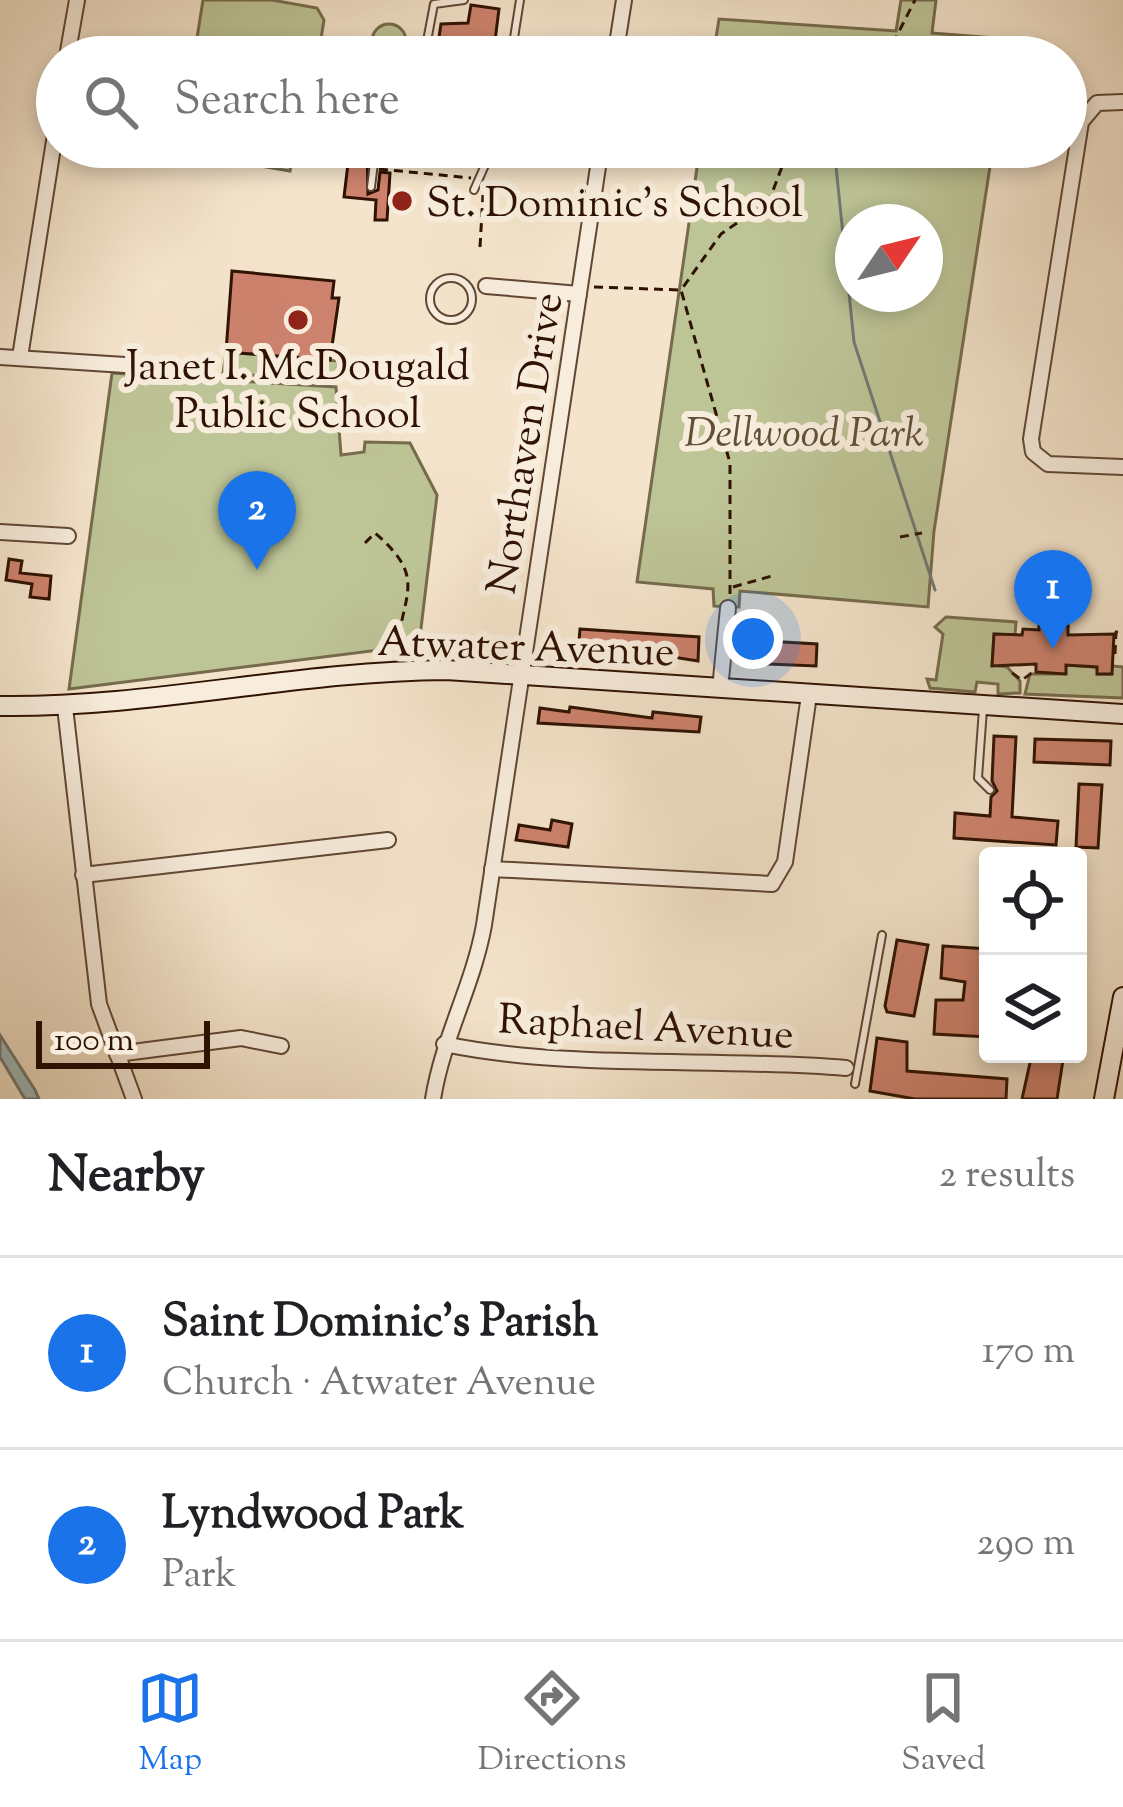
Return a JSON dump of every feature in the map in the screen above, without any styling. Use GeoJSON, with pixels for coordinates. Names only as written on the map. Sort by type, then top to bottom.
{"type":"FeatureCollection","features":[{"type":"Feature","properties":{"kind":"street"},"geometry":{"type":"LineString","coordinates":[[71,36],[76,0]]}},
{"type":"Feature","properties":{"kind":"street"},"geometry":{"type":"LineString","coordinates":[[618,36],[624,0]]}},
{"type":"Feature","properties":{"kind":"street"},"geometry":{"type":"LineString","coordinates":[[1087,115],[1096,104],[1123,102]]}},
{"type":"Feature","properties":{"kind":"street"},"geometry":{"type":"LineString","coordinates":[[20,357],[50,168]]}},
{"type":"Feature","properties":{"kind":"street","name":"Northaven Drive"},"geometry":{"type":"LineString","coordinates":[[433,1099],[443,1044],[477,965],[598,168]]}},
{"type":"Feature","properties":{"kind":"street"},"geometry":{"type":"LineString","coordinates":[[1074,168],[1031,439],[1033,452],[1048,464],[1123,467]]}},
{"type":"Feature","properties":{"kind":"street"},"geometry":{"type":"LineString","coordinates":[[486,286],[580,290]]}},
{"type":"Feature","properties":{"kind":"street"},"geometry":{"type":"LineString","coordinates":[[0,357],[125,365]]}},
{"type":"Feature","properties":{"kind":"street"},"geometry":{"type":"LineString","coordinates":[[0,532],[68,536]]}},
{"type":"Feature","properties":{"kind":"street"},"geometry":{"type":"LineString","coordinates":[[720,689],[728,608]]}},
{"type":"Feature","properties":{"kind":"street","name":"Atwater Avenue"},"geometry":{"type":"LineString","coordinates":[[0,706],[65,707],[397,671],[1123,714]]}},
{"type":"Feature","properties":{"kind":"street"},"geometry":{"type":"LineString","coordinates":[[492,869],[772,884],[784,862],[809,695]]}},
{"type":"Feature","properties":{"kind":"street"},"geometry":{"type":"LineString","coordinates":[[65,707],[100,1004],[134,1099]]}},
{"type":"Feature","properties":{"kind":"street"},"geometry":{"type":"LineString","coordinates":[[83,874],[388,840]]}},
{"type":"Feature","properties":{"kind":"street"},"geometry":{"type":"LineString","coordinates":[[1104,1099],[1119,1043],[1123,997]]}},
{"type":"Feature","properties":{"kind":"street"},"geometry":{"type":"LineString","coordinates":[[117,1054],[242,1038],[280,1046]]}},
{"type":"Feature","properties":{"kind":"street","name":"Raphael Avenue"},"geometry":{"type":"LineString","coordinates":[[443,1044],[519,1056],[743,1060],[846,1068]]}},
{"type":"Feature","properties":{"kind":"lane"},"geometry":{"type":"LineString","coordinates":[[428,36],[434,4],[464,0]]}},
{"type":"Feature","properties":{"kind":"lane"},"geometry":{"type":"LineString","coordinates":[[514,36],[520,0]]}},
{"type":"Feature","properties":{"kind":"lane"},"geometry":{"type":"LineString","coordinates":[[476,187],[485,168]]}},
{"type":"Feature","properties":{"kind":"lane"},"geometry":{"type":"LineString","coordinates":[[371,187],[373,169]]}},
{"type":"Feature","properties":{"kind":"lane"},"geometry":{"type":"LineString","coordinates":[[441,280],[486,286],[469,311],[446,320],[430,305],[431,291],[441,280]]}},
{"type":"Feature","properties":{"kind":"lane"},"geometry":{"type":"LineString","coordinates":[[466,284],[472,297],[469,311]]}},
{"type":"Feature","properties":{"kind":"lane"},"geometry":{"type":"LineString","coordinates":[[983,705],[978,778],[990,790]]}},
{"type":"Feature","properties":{"kind":"lane"},"geometry":{"type":"LineString","coordinates":[[855,1084],[882,935]]}},
{"type":"Feature","properties":{"kind":"path"},"geometry":{"type":"LineString","coordinates":[[897,36],[915,0]]}},
{"type":"Feature","properties":{"kind":"path"},"geometry":{"type":"LineString","coordinates":[[681,290],[722,234],[769,201],[781,168]]}},
{"type":"Feature","properties":{"kind":"path"},"geometry":{"type":"LineString","coordinates":[[373,169],[471,178],[483,192],[480,247]]}},
{"type":"Feature","properties":{"kind":"path"},"geometry":{"type":"LineString","coordinates":[[580,290],[681,290]]}},
{"type":"Feature","properties":{"kind":"path"},"geometry":{"type":"LineString","coordinates":[[681,290],[730,463],[728,608]]}},
{"type":"Feature","properties":{"kind":"path"},"geometry":{"type":"LineString","coordinates":[[365,544],[375,533],[398,549],[409,570],[398,628],[397,671]]}},
{"type":"Feature","properties":{"kind":"path"},"geometry":{"type":"LineString","coordinates":[[900,537],[922,533]]}},
{"type":"Feature","properties":{"kind":"path"},"geometry":{"type":"LineString","coordinates":[[731,587],[772,576]]}},
{"type":"Feature","properties":{"kind":"path"},"geometry":{"type":"LineString","coordinates":[[1123,632],[1116,632],[1114,654],[1123,654]]}},
{"type":"Feature","properties":{"kind":"path"},"geometry":{"type":"LineString","coordinates":[[1012,673],[1022,683],[1036,670]]}},
{"type":"Feature","properties":{"kind":"green space"},"geometry":{"type":"Polygon","coordinates":[[[203,0],[272,0],[317,8],[324,20],[321,36],[197,36],[203,0]]]}},
{"type":"Feature","properties":{"kind":"green space"},"geometry":{"type":"Polygon","coordinates":[[[901,0],[936,0],[932,33],[971,36],[716,36],[719,19],[896,31],[901,0]]]}},
{"type":"Feature","properties":{"kind":"green space"},"geometry":{"type":"Polygon","coordinates":[[[389,24],[405,36],[373,36],[389,24]]]}},
{"type":"Feature","properties":{"kind":"green space","name":"Dellwood Park"},"geometry":{"type":"Polygon","coordinates":[[[697,168],[990,168],[934,531],[928,607],[740,591],[739,607],[714,606],[713,589],[637,582],[697,168]]]}},
{"type":"Feature","properties":{"kind":"green space"},"geometry":{"type":"Polygon","coordinates":[[[226,352],[338,361],[336,382],[223,373],[226,352]]]}},
{"type":"Feature","properties":{"kind":"green space"},"geometry":{"type":"Polygon","coordinates":[[[112,373],[336,387],[341,455],[364,452],[365,442],[410,443],[437,495],[419,645],[69,689],[112,373]]]}},
{"type":"Feature","properties":{"kind":"green space"},"geometry":{"type":"Polygon","coordinates":[[[946,617],[1016,622],[1015,635],[994,634],[992,665],[1007,667],[1020,681],[1020,693],[998,694],[998,684],[977,682],[975,692],[930,688],[927,679],[936,680],[943,634],[935,627],[946,617]]]}},
{"type":"Feature","properties":{"kind":"green space"},"geometry":{"type":"Polygon","coordinates":[[[1066,665],[1097,667],[1098,674],[1111,674],[1112,666],[1123,667],[1123,698],[1025,694],[1030,674],[1065,674],[1066,665]]]}},
{"type":"Feature","properties":{"kind":"water"},"geometry":{"type":"Polygon","coordinates":[[[0,1035],[39,1099],[25,1099],[0,1057],[0,1035]]]}},
{"type":"Feature","properties":{"kind":"building"},"geometry":{"type":"Polygon","coordinates":[[[471,5],[499,9],[496,36],[439,36],[441,24],[468,23],[471,5]]]}},
{"type":"Feature","properties":{"kind":"building"},"geometry":{"type":"Polygon","coordinates":[[[347,168],[367,168],[368,194],[378,190],[380,172],[390,173],[387,220],[375,220],[376,200],[344,197],[347,168]]]}},
{"type":"Feature","properties":{"kind":"building"},"geometry":{"type":"Polygon","coordinates":[[[232,271],[334,281],[332,298],[339,298],[330,360],[226,352],[232,271]]]}},
{"type":"Feature","properties":{"kind":"building"},"geometry":{"type":"Polygon","coordinates":[[[9,559],[22,561],[20,573],[51,576],[49,599],[30,597],[32,584],[6,580],[9,559]]]}},
{"type":"Feature","properties":{"kind":"building"},"geometry":{"type":"Polygon","coordinates":[[[1039,623],[1068,625],[1068,635],[1114,634],[1112,674],[1097,674],[1097,667],[1066,665],[1066,674],[1036,672],[1036,664],[992,666],[994,634],[1022,635],[1023,629],[1039,630],[1039,623]]]}},
{"type":"Feature","properties":{"kind":"building"},"geometry":{"type":"Polygon","coordinates":[[[580,629],[699,637],[698,661],[648,653],[648,659],[578,653],[580,629]]]}},
{"type":"Feature","properties":{"kind":"building"},"geometry":{"type":"Polygon","coordinates":[[[748,640],[817,644],[816,666],[747,663],[748,640]]]}},
{"type":"Feature","properties":{"kind":"building"},"geometry":{"type":"Polygon","coordinates":[[[570,707],[652,718],[653,712],[701,717],[699,732],[538,723],[540,708],[569,712],[570,707]]]}},
{"type":"Feature","properties":{"kind":"building"},"geometry":{"type":"Polygon","coordinates":[[[994,736],[1016,737],[1012,817],[1058,821],[1056,845],[954,838],[955,813],[990,816],[991,797],[997,791],[992,781],[994,736]]]}},
{"type":"Feature","properties":{"kind":"building"},"geometry":{"type":"Polygon","coordinates":[[[1035,739],[1111,741],[1110,765],[1034,762],[1035,739]]]}},
{"type":"Feature","properties":{"kind":"building"},"geometry":{"type":"Polygon","coordinates":[[[1079,784],[1102,785],[1098,848],[1076,847],[1079,784]]]}},
{"type":"Feature","properties":{"kind":"building"},"geometry":{"type":"Polygon","coordinates":[[[552,820],[572,824],[568,847],[516,840],[519,825],[550,830],[552,820]]]}},
{"type":"Feature","properties":{"kind":"building"},"geometry":{"type":"Polygon","coordinates":[[[897,940],[928,945],[914,1016],[887,1012],[885,1006],[897,940]]]}},
{"type":"Feature","properties":{"kind":"building"},"geometry":{"type":"Polygon","coordinates":[[[943,946],[979,948],[979,1036],[934,1034],[936,1000],[963,1000],[965,982],[941,978],[943,946]]]}},
{"type":"Feature","properties":{"kind":"building"},"geometry":{"type":"Polygon","coordinates":[[[877,1038],[907,1042],[907,1071],[1007,1079],[1006,1099],[915,1099],[870,1091],[877,1038]]]}},
{"type":"Feature","properties":{"kind":"building"},"geometry":{"type":"Polygon","coordinates":[[[1030,1063],[1063,1063],[1057,1099],[1022,1099],[1030,1063]]]}},
{"type":"Feature","properties":{"kind":"waterway"},"geometry":{"type":"LineString","coordinates":[[836,168],[854,342],[935,590]]}},
{"type":"Feature","properties":{"kind":"place","name":"St. Dominic's School"},"geometry":{"type":"Point","coordinates":[402,201]}},
{"type":"Feature","properties":{"kind":"place","name":"Janet I. McDougald Public School"},"geometry":{"type":"Point","coordinates":[298,320]}},
{"type":"Feature","properties":{"kind":"place","name":"Lyndwood Park"},"geometry":{"type":"Point","coordinates":[257,570]}},
{"type":"Feature","properties":{"kind":"place","name":"Saint Dominic's Parish"},"geometry":{"type":"Point","coordinates":[1053,649]}}]}
